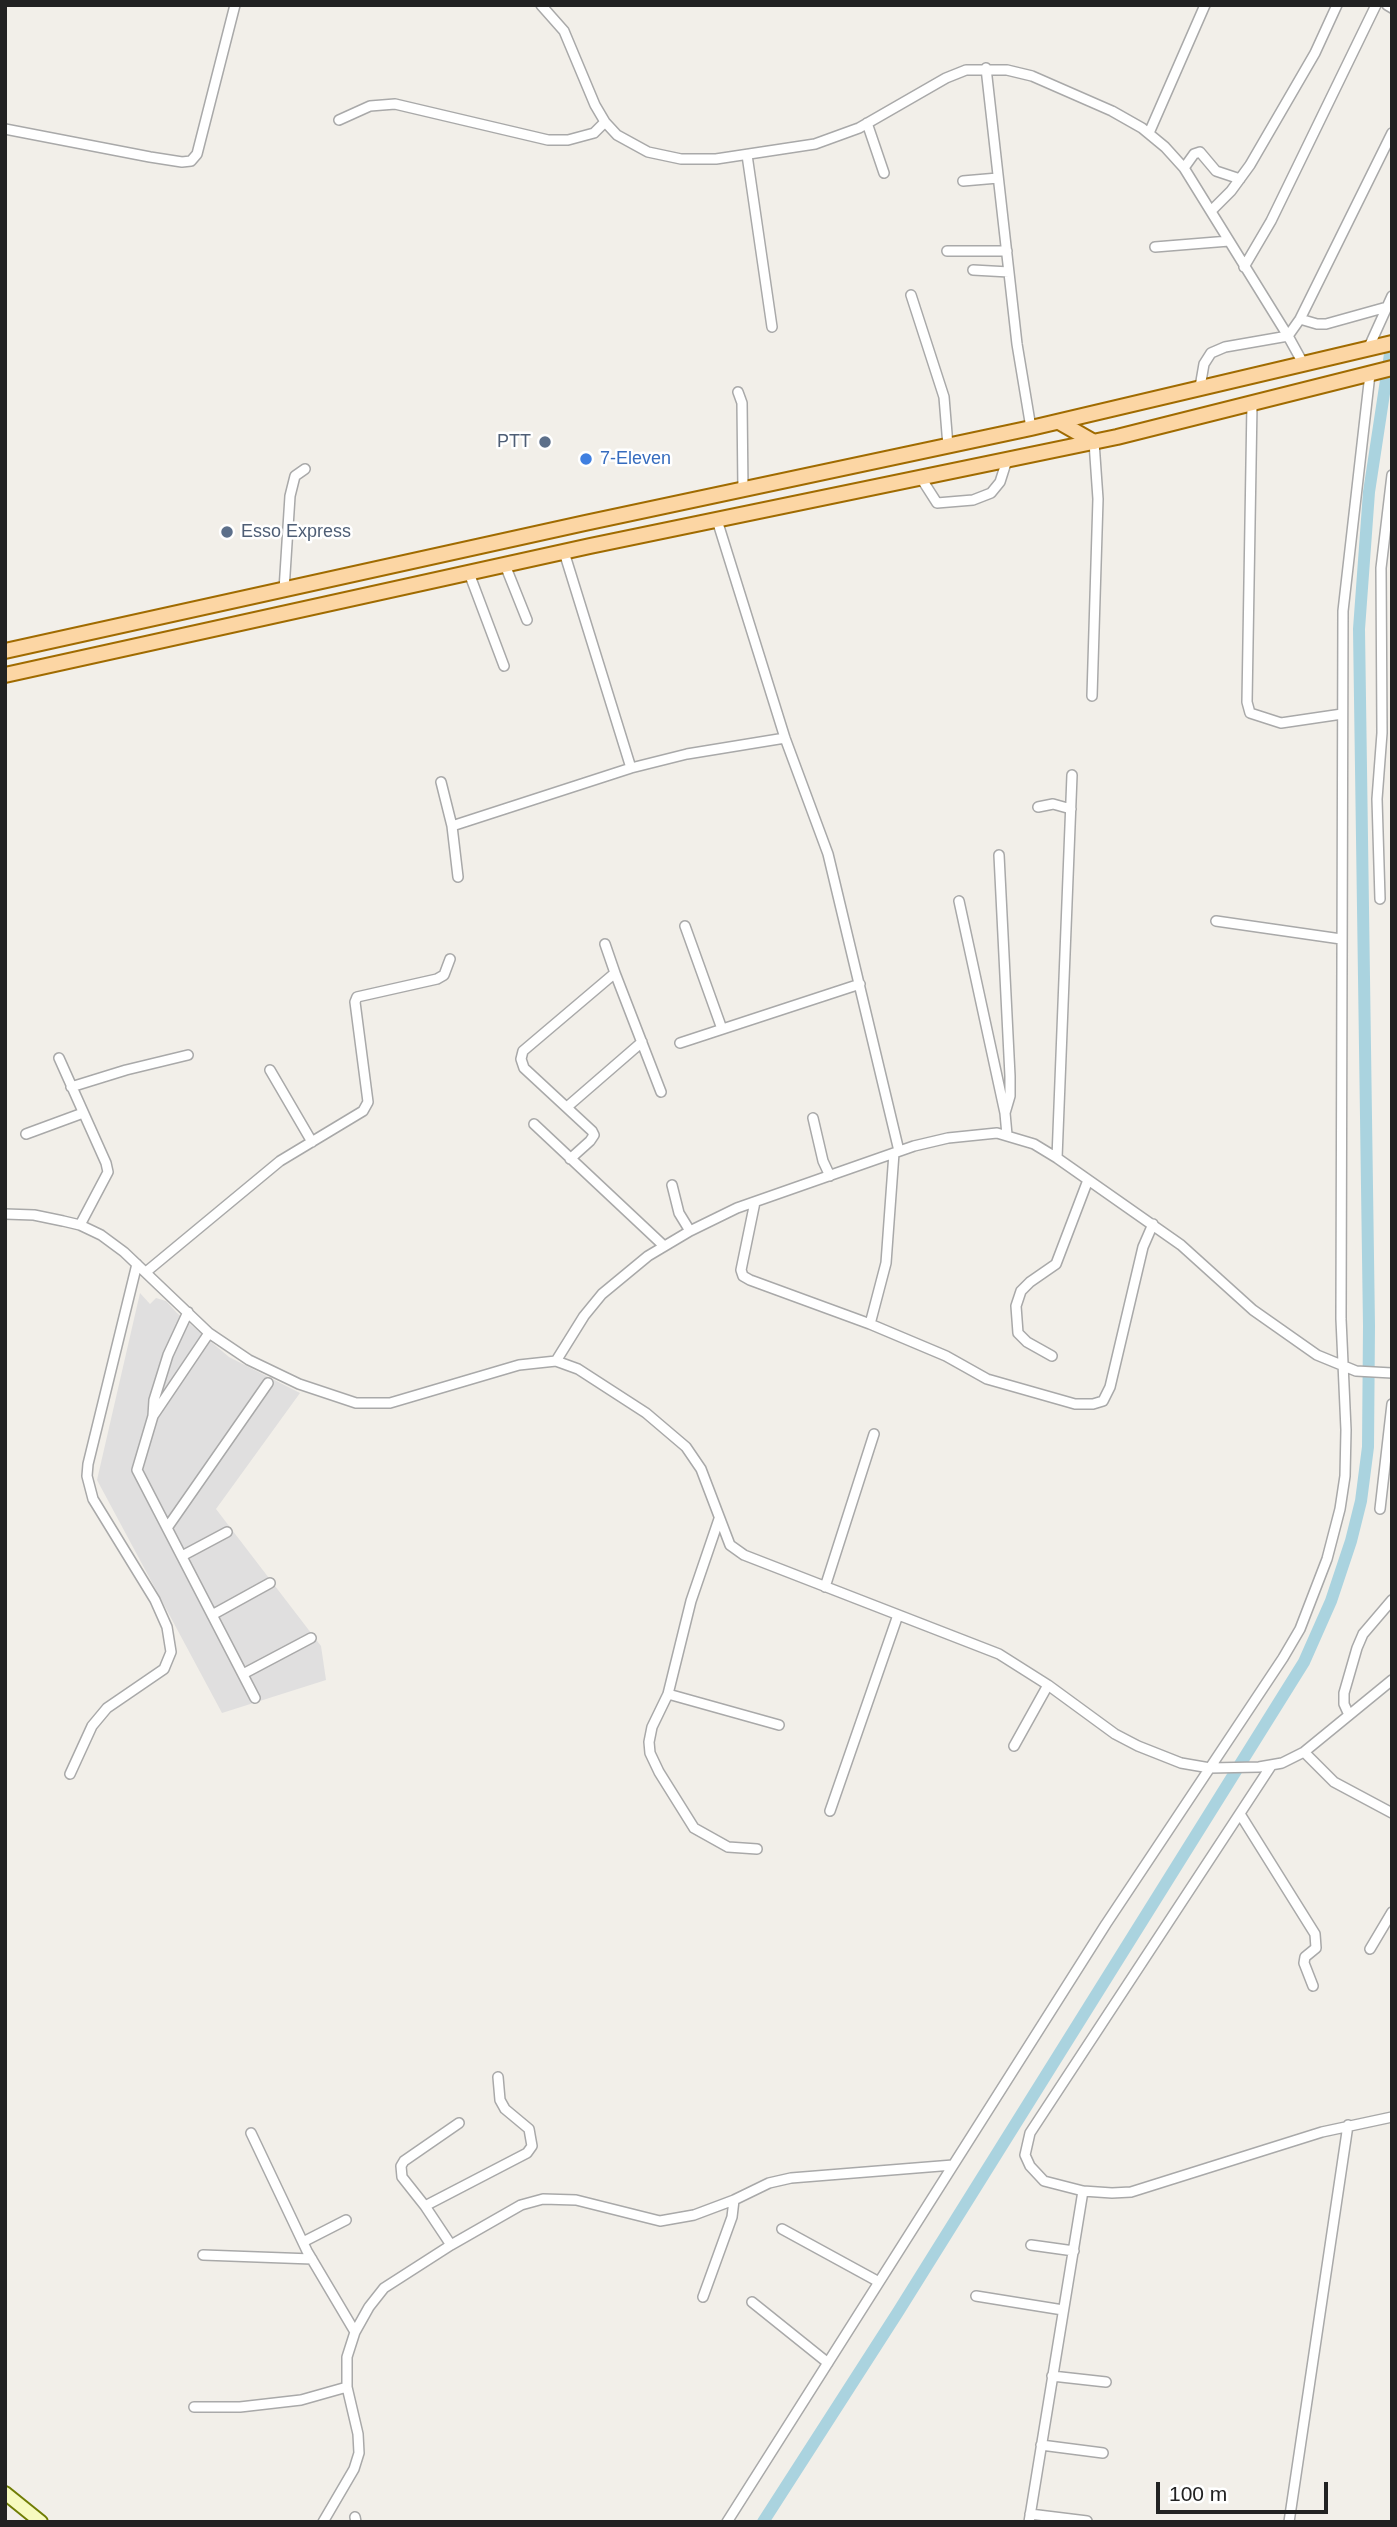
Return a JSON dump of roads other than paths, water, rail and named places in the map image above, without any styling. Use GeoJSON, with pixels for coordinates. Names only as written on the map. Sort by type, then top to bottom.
{"type":"FeatureCollection","features":[{"type":"Feature","properties":{"kind":"main road"},"geometry":{"type":"LineString","coordinates":[[5,651],[1059,422],[1381,346]]}},
{"type":"Feature","properties":{"kind":"main road"},"geometry":{"type":"LineString","coordinates":[[5,675],[564,552],[1094,442],[1380,371]]}},
{"type":"Feature","properties":{"kind":"main road"},"geometry":{"type":"LineString","coordinates":[[1059,422],[1094,442]]}},
{"type":"Feature","properties":{"kind":"street"},"geometry":{"type":"LineString","coordinates":[[5,129],[182,162],[191,161],[197,154],[234,5]]}},
{"type":"Feature","properties":{"kind":"street"},"geometry":{"type":"LineString","coordinates":[[541,5],[564,31],[595,105],[605,122],[617,135],[648,152],[681,159],[747,156],[815,144],[867,123],[966,70],[986,68],[1020,73],[1059,86],[1112,111],[1149,133],[1184,168],[1304,365]]}},
{"type":"Feature","properties":{"kind":"street"},"geometry":{"type":"LineString","coordinates":[[1149,133],[1205,5]]}},
{"type":"Feature","properties":{"kind":"street"},"geometry":{"type":"LineString","coordinates":[[1211,211],[1231,191],[1250,165],[1315,52],[1338,5]]}},
{"type":"Feature","properties":{"kind":"street"},"geometry":{"type":"LineString","coordinates":[[1244,267],[1271,221],[1376,5]]}},
{"type":"Feature","properties":{"kind":"street"},"geometry":{"type":"LineString","coordinates":[[1387,5],[1392,8]]}},
{"type":"Feature","properties":{"kind":"street"},"geometry":{"type":"LineString","coordinates":[[986,68],[1017,344],[1031,428]]}},
{"type":"Feature","properties":{"kind":"street"},"geometry":{"type":"LineString","coordinates":[[339,120],[370,106],[394,104],[548,140],[568,140],[594,133],[605,122]]}},
{"type":"Feature","properties":{"kind":"street"},"geometry":{"type":"LineString","coordinates":[[867,123],[884,173]]}},
{"type":"Feature","properties":{"kind":"street"},"geometry":{"type":"LineString","coordinates":[[1200,387],[1204,364],[1211,353],[1225,347],[1288,336],[1300,318],[1392,132]]}},
{"type":"Feature","properties":{"kind":"street"},"geometry":{"type":"LineString","coordinates":[[1184,168],[1194,154],[1200,152],[1216,171],[1240,179]]}},
{"type":"Feature","properties":{"kind":"street"},"geometry":{"type":"LineString","coordinates":[[747,156],[772,327]]}},
{"type":"Feature","properties":{"kind":"street"},"geometry":{"type":"LineString","coordinates":[[962,181],[998,178]]}},
{"type":"Feature","properties":{"kind":"street"},"geometry":{"type":"LineString","coordinates":[[1155,247],[1229,241]]}},
{"type":"Feature","properties":{"kind":"street"},"geometry":{"type":"LineString","coordinates":[[947,251],[1007,251]]}},
{"type":"Feature","properties":{"kind":"street"},"geometry":{"type":"LineString","coordinates":[[973,270],[1009,272]]}},
{"type":"Feature","properties":{"kind":"street"},"geometry":{"type":"LineString","coordinates":[[911,295],[944,397],[948,446]]}},
{"type":"Feature","properties":{"kind":"street"},"geometry":{"type":"LineString","coordinates":[[1381,346],[1387,307],[1392,296]]}},
{"type":"Feature","properties":{"kind":"street"},"geometry":{"type":"LineString","coordinates":[[1300,318],[1326,324],[1387,307]]}},
{"type":"Feature","properties":{"kind":"street"},"geometry":{"type":"LineString","coordinates":[[727,2522],[1106,1924],[1283,1658],[1300,1629],[1327,1559],[1340,1509],[1345,1476],[1346,1430],[1341,1319],[1343,611],[1380,371]]}},
{"type":"Feature","properties":{"kind":"street"},"geometry":{"type":"LineString","coordinates":[[738,392],[742,403],[743,489]]}},
{"type":"Feature","properties":{"kind":"street"},"geometry":{"type":"LineString","coordinates":[[1252,404],[1247,702],[1250,713],[1280,723],[1342,714]]}},
{"type":"Feature","properties":{"kind":"street"},"geometry":{"type":"LineString","coordinates":[[1092,696],[1098,499],[1094,442]]}},
{"type":"Feature","properties":{"kind":"street"},"geometry":{"type":"LineString","coordinates":[[921,478],[937,503],[973,500],[991,493],[1000,482],[1007,460]]}},
{"type":"Feature","properties":{"kind":"street"},"geometry":{"type":"LineString","coordinates":[[284,590],[290,496],[295,477],[305,469]]}},
{"type":"Feature","properties":{"kind":"street"},"geometry":{"type":"LineString","coordinates":[[1380,899],[1377,799],[1382,733],[1381,568],[1392,475]]}},
{"type":"Feature","properties":{"kind":"street"},"geometry":{"type":"LineString","coordinates":[[717,520],[785,738],[828,854],[897,1152],[886,1263],[870,1324]]}},
{"type":"Feature","properties":{"kind":"street"},"geometry":{"type":"LineString","coordinates":[[564,552],[631,768]]}},
{"type":"Feature","properties":{"kind":"street"},"geometry":{"type":"LineString","coordinates":[[505,565],[527,620]]}},
{"type":"Feature","properties":{"kind":"street"},"geometry":{"type":"LineString","coordinates":[[469,573],[504,666]]}},
{"type":"Feature","properties":{"kind":"street"},"geometry":{"type":"LineString","coordinates":[[452,826],[631,768],[687,754],[785,738]]}},
{"type":"Feature","properties":{"kind":"street"},"geometry":{"type":"LineString","coordinates":[[1058,1158],[1072,775]]}},
{"type":"Feature","properties":{"kind":"street"},"geometry":{"type":"LineString","coordinates":[[441,782],[452,826],[458,877]]}},
{"type":"Feature","properties":{"kind":"street"},"geometry":{"type":"LineString","coordinates":[[1038,807],[1053,804],[1071,809]]}},
{"type":"Feature","properties":{"kind":"street"},"geometry":{"type":"LineString","coordinates":[[999,855],[1010,1076],[1010,1096],[1005,1113]]}},
{"type":"Feature","properties":{"kind":"street"},"geometry":{"type":"LineString","coordinates":[[959,901],[1005,1113],[1007,1135]]}},
{"type":"Feature","properties":{"kind":"street"},"geometry":{"type":"LineString","coordinates":[[1216,921],[1341,939]]}},
{"type":"Feature","properties":{"kind":"street"},"geometry":{"type":"LineString","coordinates":[[685,926],[722,1029]]}},
{"type":"Feature","properties":{"kind":"street"},"geometry":{"type":"LineString","coordinates":[[605,944],[661,1092]]}},
{"type":"Feature","properties":{"kind":"street"},"geometry":{"type":"LineString","coordinates":[[146,1272],[280,1161],[367,1106],[355,1002],[358,997],[437,979],[444,975],[450,958]]}},
{"type":"Feature","properties":{"kind":"street"},"geometry":{"type":"LineString","coordinates":[[570,1159],[594,1135],[568,1107],[524,1068],[521,1059],[523,1051],[615,974]]}},
{"type":"Feature","properties":{"kind":"street"},"geometry":{"type":"LineString","coordinates":[[680,1043],[860,984]]}},
{"type":"Feature","properties":{"kind":"street"},"geometry":{"type":"LineString","coordinates":[[568,1107],[642,1042]]}},
{"type":"Feature","properties":{"kind":"street"},"geometry":{"type":"LineString","coordinates":[[71,1087],[188,1055]]}},
{"type":"Feature","properties":{"kind":"street"},"geometry":{"type":"LineString","coordinates":[[59,1058],[108,1172],[80,1225]]}},
{"type":"Feature","properties":{"kind":"street"},"geometry":{"type":"LineString","coordinates":[[270,1070],[312,1142]]}},
{"type":"Feature","properties":{"kind":"street"},"geometry":{"type":"LineString","coordinates":[[26,1134],[83,1113]]}},
{"type":"Feature","properties":{"kind":"street"},"geometry":{"type":"LineString","coordinates":[[813,1118],[823,1161],[830,1176]]}},
{"type":"Feature","properties":{"kind":"street"},"geometry":{"type":"LineString","coordinates":[[534,1124],[664,1246]]}},
{"type":"Feature","properties":{"kind":"street"},"geometry":{"type":"LineString","coordinates":[[556,1361],[602,1294],[638,1264],[690,1231],[755,1202],[897,1152],[978,1133],[1007,1135],[1034,1144],[1058,1158],[1181,1245],[1270,1323],[1317,1355],[1356,1371],[1388,1373]]}},
{"type":"Feature","properties":{"kind":"street"},"geometry":{"type":"LineString","coordinates":[[1052,1356],[1027,1342],[1018,1333],[1016,1306],[1021,1291],[1056,1264],[1088,1180]]}},
{"type":"Feature","properties":{"kind":"street"},"geometry":{"type":"LineString","coordinates":[[671,1185],[679,1213],[690,1231]]}},
{"type":"Feature","properties":{"kind":"street"},"geometry":{"type":"LineString","coordinates":[[755,1202],[741,1270],[743,1276],[946,1356],[987,1379],[1062,1401],[1093,1404],[1103,1401],[1111,1387],[1143,1247],[1153,1224]]}},
{"type":"Feature","properties":{"kind":"street"},"geometry":{"type":"LineString","coordinates":[[5,1214],[34,1215],[80,1225],[101,1236],[146,1272],[209,1333],[249,1360],[299,1384],[356,1404],[390,1403],[519,1364],[556,1361],[578,1370],[646,1413],[686,1447],[701,1469],[730,1545],[744,1555],[999,1654],[1048,1685],[1115,1734],[1181,1763],[1210,1768],[1271,1766],[1304,1752],[1392,1680]]}},
{"type":"Feature","properties":{"kind":"street"},"geometry":{"type":"LineString","coordinates":[[70,1774],[92,1726],[107,1708],[164,1669],[171,1651],[167,1628],[155,1600],[93,1499],[87,1476],[137,1264]]}},
{"type":"Feature","properties":{"kind":"street"},"geometry":{"type":"LineString","coordinates":[[188,1312],[168,1355],[153,1401],[153,1416],[137,1470],[255,1698]]}},
{"type":"Feature","properties":{"kind":"street"},"geometry":{"type":"LineString","coordinates":[[153,1416],[209,1333]]}},
{"type":"Feature","properties":{"kind":"street"},"geometry":{"type":"LineString","coordinates":[[167,1528],[268,1383]]}},
{"type":"Feature","properties":{"kind":"street"},"geometry":{"type":"LineString","coordinates":[[1380,1509],[1392,1404]]}},
{"type":"Feature","properties":{"kind":"street"},"geometry":{"type":"LineString","coordinates":[[825,1587],[874,1434]]}},
{"type":"Feature","properties":{"kind":"street"},"geometry":{"type":"LineString","coordinates":[[719,1519],[691,1601],[668,1694],[652,1727],[650,1752],[659,1772],[694,1828],[728,1847],[757,1849]]}},
{"type":"Feature","properties":{"kind":"street"},"geometry":{"type":"LineString","coordinates":[[182,1556],[227,1532]]}},
{"type":"Feature","properties":{"kind":"street"},"geometry":{"type":"LineString","coordinates":[[212,1615],[270,1583]]}},
{"type":"Feature","properties":{"kind":"street"},"geometry":{"type":"LineString","coordinates":[[1349,1715],[1344,1704],[1344,1693],[1357,1648],[1363,1634],[1392,1600]]}},
{"type":"Feature","properties":{"kind":"street"},"geometry":{"type":"LineString","coordinates":[[830,1811],[898,1615]]}},
{"type":"Feature","properties":{"kind":"street"},"geometry":{"type":"LineString","coordinates":[[243,1674],[310,1638]]}},
{"type":"Feature","properties":{"kind":"street"},"geometry":{"type":"LineString","coordinates":[[1014,1746],[1048,1685]]}},
{"type":"Feature","properties":{"kind":"street"},"geometry":{"type":"LineString","coordinates":[[668,1694],[779,1725]]}},
{"type":"Feature","properties":{"kind":"street"},"geometry":{"type":"LineString","coordinates":[[1304,1752],[1334,1782],[1392,1813]]}},
{"type":"Feature","properties":{"kind":"street"},"geometry":{"type":"LineString","coordinates":[[1271,1766],[1030,2133],[1025,2155],[1030,2166],[1044,2181],[1083,2191],[1131,2192],[1348,2125],[1392,2117]]}},
{"type":"Feature","properties":{"kind":"street"},"geometry":{"type":"LineString","coordinates":[[1240,1814],[1315,1934],[1316,1948],[1305,1957],[1304,1963],[1313,1986]]}},
{"type":"Feature","properties":{"kind":"street"},"geometry":{"type":"LineString","coordinates":[[1370,1949],[1392,1912]]}},
{"type":"Feature","properties":{"kind":"street"},"geometry":{"type":"LineString","coordinates":[[425,2206],[527,2153],[532,2146],[529,2129],[505,2109],[500,2100],[498,2077]]}},
{"type":"Feature","properties":{"kind":"street"},"geometry":{"type":"LineString","coordinates":[[451,2245],[402,2177],[401,2166],[409,2157],[459,2123]]}},
{"type":"Feature","properties":{"kind":"street"},"geometry":{"type":"LineString","coordinates":[[1289,2522],[1348,2125]]}},
{"type":"Feature","properties":{"kind":"street"},"geometry":{"type":"LineString","coordinates":[[251,2133],[303,2242],[355,2332]]}},
{"type":"Feature","properties":{"kind":"street"},"geometry":{"type":"LineString","coordinates":[[323,2522],[354,2469],[359,2453],[358,2434],[347,2387],[347,2357],[355,2332],[369,2306],[384,2288],[520,2205],[543,2199],[576,2200],[660,2221],[694,2215],[769,2183],[791,2178],[953,2165]]}},
{"type":"Feature","properties":{"kind":"street"},"geometry":{"type":"LineString","coordinates":[[1083,2191],[1029,2518],[1087,2521]]}},
{"type":"Feature","properties":{"kind":"street"},"geometry":{"type":"LineString","coordinates":[[703,2297],[732,2217],[734,2200]]}},
{"type":"Feature","properties":{"kind":"street"},"geometry":{"type":"LineString","coordinates":[[303,2242],[346,2220]]}},
{"type":"Feature","properties":{"kind":"street"},"geometry":{"type":"LineString","coordinates":[[782,2229],[879,2282]]}},
{"type":"Feature","properties":{"kind":"street"},"geometry":{"type":"LineString","coordinates":[[1031,2245],[1074,2251]]}},
{"type":"Feature","properties":{"kind":"street"},"geometry":{"type":"LineString","coordinates":[[203,2255],[312,2259]]}},
{"type":"Feature","properties":{"kind":"street"},"geometry":{"type":"LineString","coordinates":[[976,2296],[1063,2310]]}},
{"type":"Feature","properties":{"kind":"street"},"geometry":{"type":"LineString","coordinates":[[752,2302],[828,2362]]}},
{"type":"Feature","properties":{"kind":"street"},"geometry":{"type":"LineString","coordinates":[[1052,2376],[1106,2382]]}},
{"type":"Feature","properties":{"kind":"street"},"geometry":{"type":"LineString","coordinates":[[194,2407],[240,2407],[301,2400],[347,2387]]}},
{"type":"Feature","properties":{"kind":"street"},"geometry":{"type":"LineString","coordinates":[[1041,2445],[1103,2453]]}},
{"type":"Feature","properties":{"kind":"street"},"geometry":{"type":"LineString","coordinates":[[5,2493],[41,2522]]}},
{"type":"Feature","properties":{"kind":"waterway"},"geometry":{"type":"LineString","coordinates":[[763,2522],[898,2312],[1304,1662],[1331,1601],[1351,1541],[1361,1501],[1368,1447],[1369,1326],[1359,629],[1369,492],[1392,341]]}},
{"type":"Feature","properties":{"kind":"place","name":"PTT"},"geometry":{"type":"Point","coordinates":[545,442]}},
{"type":"Feature","properties":{"kind":"place","name":"7-Eleven"},"geometry":{"type":"Point","coordinates":[586,459]}},
{"type":"Feature","properties":{"kind":"place","name":"Esso Express"},"geometry":{"type":"Point","coordinates":[227,532]}}]}
